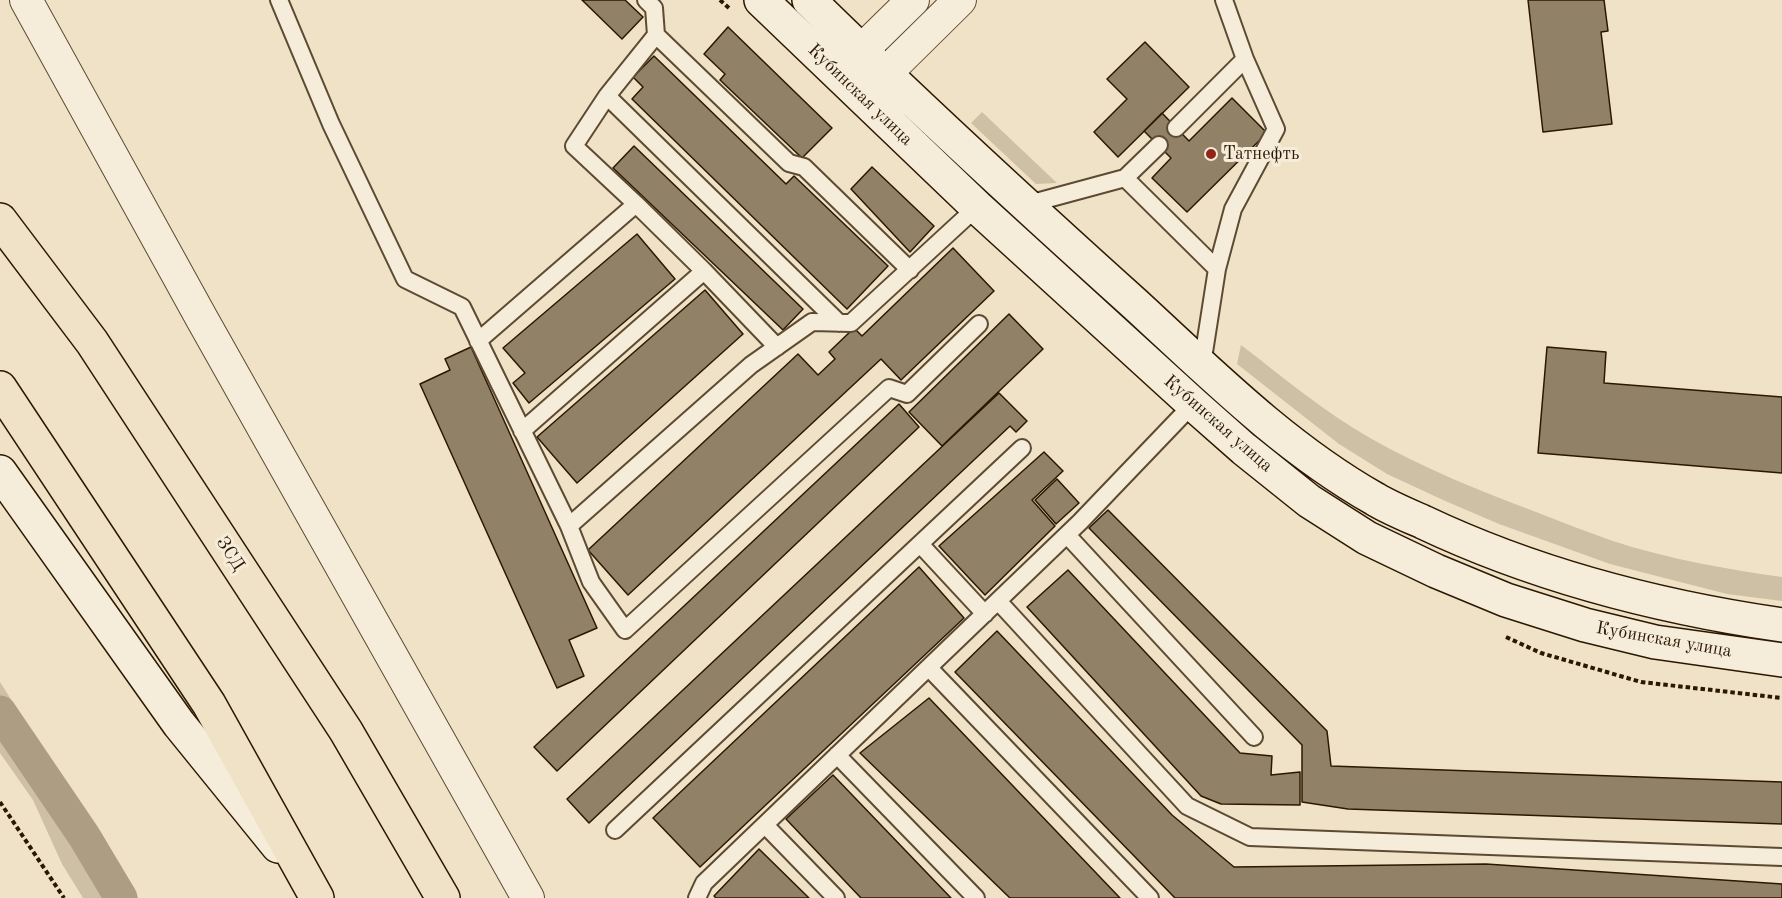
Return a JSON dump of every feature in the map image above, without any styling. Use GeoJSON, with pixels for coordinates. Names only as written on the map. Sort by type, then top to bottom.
{"type":"FeatureCollection","features":[{"type":"Feature","properties":{"kind":"highway","name":"ЗСД"},"geometry":{"type":"LineString","coordinates":[[0,220],[92,342],[346,731],[443,898]]}},
{"type":"Feature","properties":{"kind":"highway"},"geometry":{"type":"LineString","coordinates":[[0,388],[209,704],[314,891]]}},
{"type":"Feature","properties":{"kind":"main road","name":"Кубинская улица"},"geometry":{"type":"LineString","coordinates":[[761,0],[977,207],[1193,404],[1244,449],[1309,501],[1367,538],[1436,571],[1506,600],[1585,625],[1655,642],[1782,660]]}},
{"type":"Feature","properties":{"kind":"main road","name":"Кубинская улица"},"geometry":{"type":"LineString","coordinates":[[809,0],[1025,205],[1268,425],[1325,469],[1377,500],[1441,531],[1553,574],[1605,589],[1720,616],[1782,625]]}},
{"type":"Feature","properties":{"kind":"main road"},"geometry":{"type":"LineString","coordinates":[[0,472],[179,724],[314,891]]}},
{"type":"Feature","properties":{"kind":"street"},"geometry":{"type":"LineString","coordinates":[[26,0],[202,319],[528,898]]}},
{"type":"Feature","properties":{"kind":"street"},"geometry":{"type":"LineString","coordinates":[[852,87],[861,51],[913,0]]}},
{"type":"Feature","properties":{"kind":"street"},"geometry":{"type":"LineString","coordinates":[[852,87],[885,74],[960,0]]}},
{"type":"Feature","properties":{"kind":"lane"},"geometry":{"type":"LineString","coordinates":[[279,0],[331,124],[405,279],[462,307],[568,526],[591,582],[625,630],[889,388],[907,394],[980,324]]}},
{"type":"Feature","properties":{"kind":"lane"},"geometry":{"type":"LineString","coordinates":[[645,0],[654,8],[656,35],[789,163],[804,166],[910,270]]}},
{"type":"Feature","properties":{"kind":"lane"},"geometry":{"type":"LineString","coordinates":[[1202,365],[1217,269],[1233,208],[1275,129],[1245,59],[1224,0]]}},
{"type":"Feature","properties":{"kind":"lane"},"geometry":{"type":"LineString","coordinates":[[656,35],[607,96],[574,146],[704,271],[777,347]]}},
{"type":"Feature","properties":{"kind":"lane"},"geometry":{"type":"LineString","coordinates":[[1176,128],[1245,59]]}},
{"type":"Feature","properties":{"kind":"lane"},"geometry":{"type":"LineString","coordinates":[[607,96],[839,323]]}},
{"type":"Feature","properties":{"kind":"lane"},"geometry":{"type":"LineString","coordinates":[[1025,205],[1125,178],[1159,145]]}},
{"type":"Feature","properties":{"kind":"lane"},"geometry":{"type":"LineString","coordinates":[[1125,178],[1217,269]]}},
{"type":"Feature","properties":{"kind":"lane"},"geometry":{"type":"LineString","coordinates":[[478,341],[636,204]]}},
{"type":"Feature","properties":{"kind":"lane"},"geometry":{"type":"LineString","coordinates":[[568,526],[751,365],[812,322],[851,323],[977,207]]}},
{"type":"Feature","properties":{"kind":"lane"},"geometry":{"type":"LineString","coordinates":[[522,431],[704,271]]}},
{"type":"Feature","properties":{"kind":"lane"},"geometry":{"type":"LineString","coordinates":[[697,898],[704,883],[1067,535],[1193,404]]}},
{"type":"Feature","properties":{"kind":"lane"},"geometry":{"type":"LineString","coordinates":[[615,830],[1022,448]]}},
{"type":"Feature","properties":{"kind":"lane"},"geometry":{"type":"LineString","coordinates":[[1067,535],[1254,736]]}},
{"type":"Feature","properties":{"kind":"lane"},"geometry":{"type":"LineString","coordinates":[[920,543],[985,614]]}},
{"type":"Feature","properties":{"kind":"lane"},"geometry":{"type":"LineString","coordinates":[[998,601],[1187,806],[1250,837],[1782,857]]}},
{"type":"Feature","properties":{"kind":"lane"},"geometry":{"type":"LineString","coordinates":[[929,668],[1150,898]]}},
{"type":"Feature","properties":{"kind":"lane"},"geometry":{"type":"LineString","coordinates":[[837,755],[976,898]]}},
{"type":"Feature","properties":{"kind":"lane"},"geometry":{"type":"LineString","coordinates":[[765,825],[836,898]]}},
{"type":"Feature","properties":{"kind":"path"},"geometry":{"type":"LineString","coordinates":[[0,802],[64,898]]}},
{"type":"Feature","properties":{"kind":"shaded area"},"geometry":{"type":"Polygon","coordinates":[[[982,112],[1057,183],[1036,184],[971,123],[982,112]]]}},
{"type":"Feature","properties":{"kind":"shaded area"},"geometry":{"type":"Polygon","coordinates":[[[1241,345],[1336,417],[1390,449],[1431,469],[1613,541],[1697,563],[1782,577],[1782,601],[1727,594],[1610,564],[1499,524],[1387,474],[1339,444],[1237,364],[1241,345]]]}},
{"type":"Feature","properties":{"kind":"shaded area"},"geometry":{"type":"Polygon","coordinates":[[[0,682],[138,898],[83,898],[62,864],[33,800],[0,753],[0,682]]]}},
{"type":"Feature","properties":{"kind":"building"},"geometry":{"type":"Polygon","coordinates":[[[582,0],[625,0],[643,17],[622,39],[582,0]]]}},
{"type":"Feature","properties":{"kind":"building"},"geometry":{"type":"Polygon","coordinates":[[[1528,0],[1604,0],[1608,31],[1601,32],[1612,124],[1543,132],[1528,0]]]}},
{"type":"Feature","properties":{"kind":"building"},"geometry":{"type":"Polygon","coordinates":[[[728,27],[832,128],[802,158],[720,80],[725,74],[704,54],[728,27]]]}},
{"type":"Feature","properties":{"kind":"building"},"geometry":{"type":"Polygon","coordinates":[[[1145,42],[1189,87],[1118,157],[1094,132],[1127,99],[1107,79],[1145,42]]]}},
{"type":"Feature","properties":{"kind":"building"},"geometry":{"type":"Polygon","coordinates":[[[654,56],[786,184],[794,176],[888,266],[847,309],[632,99],[643,87],[633,77],[654,56]]]}},
{"type":"Feature","properties":{"kind":"building"},"geometry":{"type":"Polygon","coordinates":[[[1232,98],[1267,133],[1187,212],[1152,178],[1171,158],[1144,131],[1162,113],[1189,141],[1232,98]]]}},
{"type":"Feature","properties":{"kind":"building"},"geometry":{"type":"Polygon","coordinates":[[[634,146],[803,309],[783,330],[613,168],[634,146]]]}},
{"type":"Feature","properties":{"kind":"building"},"geometry":{"type":"Polygon","coordinates":[[[872,167],[934,226],[910,252],[851,189],[872,167]]]}},
{"type":"Feature","properties":{"kind":"building"},"geometry":{"type":"Polygon","coordinates":[[[637,234],[675,279],[529,403],[513,383],[525,373],[503,348],[637,234]]]}},
{"type":"Feature","properties":{"kind":"building"},"geometry":{"type":"Polygon","coordinates":[[[953,248],[994,291],[901,380],[881,359],[628,595],[588,550],[798,354],[818,375],[835,359],[829,352],[854,328],[862,336],[953,248]]]}},
{"type":"Feature","properties":{"kind":"building"},"geometry":{"type":"Polygon","coordinates":[[[705,290],[743,334],[577,483],[537,437],[705,290]]]}},
{"type":"Feature","properties":{"kind":"building"},"geometry":{"type":"Polygon","coordinates":[[[1009,314],[1043,349],[942,446],[909,412],[1009,314]]]}},
{"type":"Feature","properties":{"kind":"building"},"geometry":{"type":"Polygon","coordinates":[[[471,347],[597,628],[569,640],[584,676],[557,688],[420,384],[450,370],[445,359],[471,347]]]}},
{"type":"Feature","properties":{"kind":"building"},"geometry":{"type":"Polygon","coordinates":[[[1547,347],[1606,352],[1604,383],[1782,397],[1782,473],[1538,453],[1547,347]]]}},
{"type":"Feature","properties":{"kind":"building"},"geometry":{"type":"Polygon","coordinates":[[[999,393],[1027,421],[1016,432],[1010,426],[589,823],[567,799],[999,393]]]}},
{"type":"Feature","properties":{"kind":"building"},"geometry":{"type":"Polygon","coordinates":[[[899,404],[919,427],[557,771],[534,747],[899,404]]]}},
{"type":"Feature","properties":{"kind":"building"},"geometry":{"type":"Polygon","coordinates":[[[1044,452],[1063,471],[1032,500],[1055,526],[985,595],[939,546],[1044,452]]]}},
{"type":"Feature","properties":{"kind":"building"},"geometry":{"type":"Polygon","coordinates":[[[1057,479],[1079,503],[1056,524],[1035,500],[1057,479]]]}},
{"type":"Feature","properties":{"kind":"building"},"geometry":{"type":"Polygon","coordinates":[[[1108,510],[1327,731],[1331,766],[1782,782],[1782,824],[1348,809],[1302,802],[1302,745],[1089,528],[1108,510]]]}},
{"type":"Feature","properties":{"kind":"building"},"geometry":{"type":"Polygon","coordinates":[[[919,567],[964,618],[700,867],[653,818],[919,567]]]}},
{"type":"Feature","properties":{"kind":"building"},"geometry":{"type":"Polygon","coordinates":[[[1068,570],[1240,753],[1272,756],[1271,775],[1300,772],[1300,805],[1221,804],[1201,796],[1027,607],[1068,570]]]}},
{"type":"Feature","properties":{"kind":"building"},"geometry":{"type":"Polygon","coordinates":[[[997,631],[1172,815],[1234,867],[1486,864],[1782,884],[1782,898],[1175,898],[955,672],[997,631]]]}},
{"type":"Feature","properties":{"kind":"building"},"geometry":{"type":"Polygon","coordinates":[[[929,698],[1120,898],[1010,898],[860,753],[929,698]]]}},
{"type":"Feature","properties":{"kind":"building"},"geometry":{"type":"Polygon","coordinates":[[[833,775],[951,898],[861,898],[786,819],[833,775]]]}},
{"type":"Feature","properties":{"kind":"building"},"geometry":{"type":"Polygon","coordinates":[[[759,849],[809,898],[716,898],[714,896],[759,849]]]}},
{"type":"Feature","properties":{"kind":"waterway"},"geometry":{"type":"LineString","coordinates":[[0,712],[84,836],[121,898]]}},
{"type":"Feature","properties":{"kind":"place","name":"Татнефть"},"geometry":{"type":"Point","coordinates":[1211,154]}}]}
